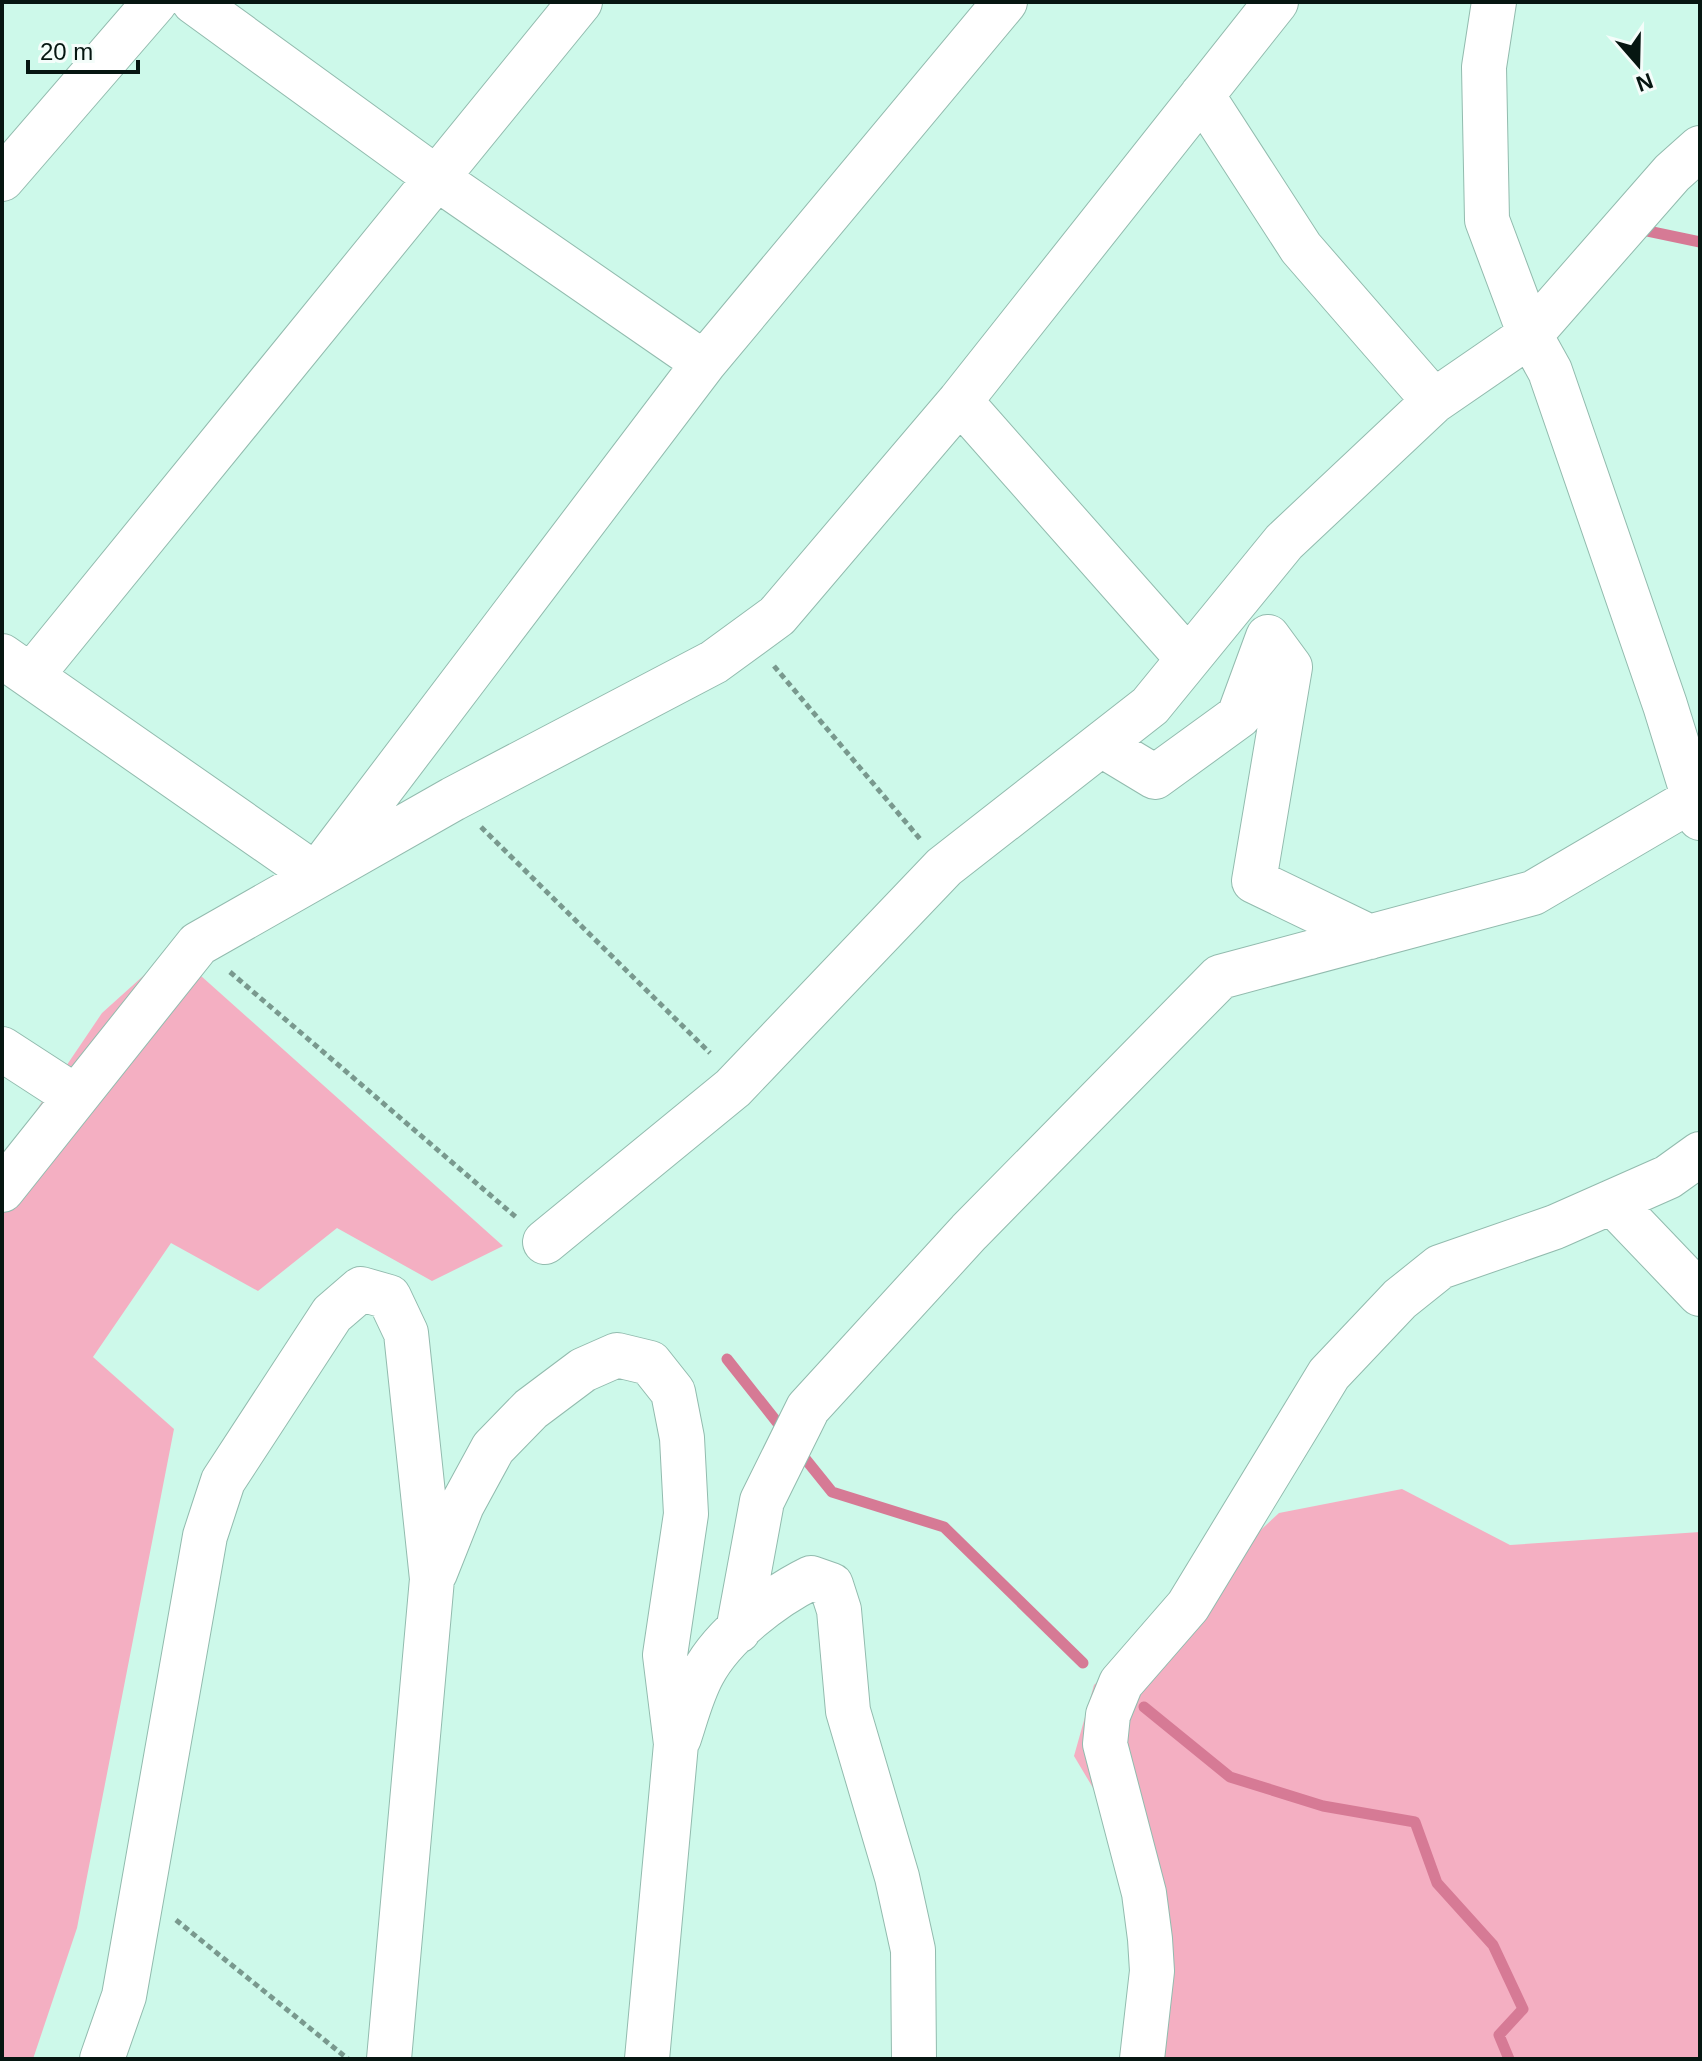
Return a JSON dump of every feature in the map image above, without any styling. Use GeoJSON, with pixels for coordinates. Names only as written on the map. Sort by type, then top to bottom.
{"type":"FeatureCollection","features":[{"type":"Feature","properties":{"kind":"street"},"geometry":{"type":"LineString","coordinates":[[2,179],[155,2]]}},
{"type":"Feature","properties":{"kind":"street"},"geometry":{"type":"LineString","coordinates":[[194,2],[435,177],[704,363]]}},
{"type":"Feature","properties":{"kind":"street"},"geometry":{"type":"LineString","coordinates":[[316,875],[16,666],[435,177],[580,2]]}},
{"type":"Feature","properties":{"kind":"street"},"geometry":{"type":"LineString","coordinates":[[316,875],[704,363],[1005,2]]}},
{"type":"Feature","properties":{"kind":"street"},"geometry":{"type":"LineString","coordinates":[[2,1190],[198,944],[453,799],[714,662],[777,616],[960,401],[1276,2]]}},
{"type":"Feature","properties":{"kind":"street"},"geometry":{"type":"LineString","coordinates":[[738,1631],[762,1501],[808,1408],[969,1232],[1220,977],[1533,893],[1697,808],[1550,371],[1530,335],[1487,220],[1484,67],[1494,2]]}},
{"type":"Feature","properties":{"kind":"street"},"geometry":{"type":"LineString","coordinates":[[1202,95],[1301,248],[1434,401]]}},
{"type":"Feature","properties":{"kind":"street"},"geometry":{"type":"LineString","coordinates":[[545,1242],[740,1081],[944,867],[1150,706],[1284,542],[1434,401],[1530,335],[1672,173],[1700,148]]}},
{"type":"Feature","properties":{"kind":"street"},"geometry":{"type":"LineString","coordinates":[[960,401],[1188,659]]}},
{"type":"Feature","properties":{"kind":"street"},"geometry":{"type":"LineString","coordinates":[[1102,745],[1155,777],[1239,716],[1268,637],[1290,667],[1254,881],[1370,937]]}},
{"type":"Feature","properties":{"kind":"street"},"geometry":{"type":"LineString","coordinates":[[2,1049],[76,1097]]}},
{"type":"Feature","properties":{"kind":"street"},"geometry":{"type":"LineString","coordinates":[[1142,2059],[1152,1971],[1150,1939],[1144,1893],[1105,1744],[1108,1715],[1121,1683],[1188,1606],[1329,1374],[1400,1299],[1440,1267],[1555,1227],[1668,1177],[1700,1154]]}},
{"type":"Feature","properties":{"kind":"street"},"geometry":{"type":"LineString","coordinates":[[1612,1202],[1700,1294]]}},
{"type":"Feature","properties":{"kind":"street"},"geometry":{"type":"LineString","coordinates":[[102,2059],[124,1996],[205,1536],[223,1481],[332,1314],[361,1289],[389,1297],[406,1333],[432,1579],[389,2059]]}},
{"type":"Feature","properties":{"kind":"street"},"geometry":{"type":"LineString","coordinates":[[432,1579],[462,1505],[493,1448],[531,1409],[583,1370],[617,1355],[650,1363],[673,1392],[682,1438],[686,1514],[665,1655],[676,1744],[647,2059]]}},
{"type":"Feature","properties":{"kind":"street"},"geometry":{"type":"LineString","coordinates":[[676,1744],[703,1672],[738,1631],[784,1591],[811,1578],[831,1585],[839,1610],[848,1711],[897,1877],[913,1950],[914,2059]]}},
{"type":"Feature","properties":{"kind":"path"},"geometry":{"type":"LineString","coordinates":[[749,636],[944,867]]}},
{"type":"Feature","properties":{"kind":"path"},"geometry":{"type":"LineString","coordinates":[[453,799],[740,1081]]}},
{"type":"Feature","properties":{"kind":"path"},"geometry":{"type":"LineString","coordinates":[[198,944],[545,1242]]}},
{"type":"Feature","properties":{"kind":"path"},"geometry":{"type":"LineString","coordinates":[[144,1894],[348,2059]]}},
{"type":"Feature","properties":{"kind":"shaded area"},"geometry":{"type":"Polygon","coordinates":[[[172,950],[503,1246],[432,1281],[337,1228],[258,1291],[171,1243],[93,1357],[174,1429],[77,1928],[33,2059],[2,2059],[2,1161],[102,1013],[172,950]]]}},
{"type":"Feature","properties":{"kind":"shaded area"},"geometry":{"type":"Polygon","coordinates":[[[1402,1489],[1510,1545],[1700,1532],[1700,2059],[1144,2059],[1149,1882],[1074,1756],[1094,1685],[1279,1513],[1402,1489]]]}},
{"type":"Feature","properties":{"kind":"waterway"},"geometry":{"type":"LineString","coordinates":[[1638,229],[1700,242]]}},
{"type":"Feature","properties":{"kind":"waterway"},"geometry":{"type":"LineString","coordinates":[[727,1359],[784,1431]]}},
{"type":"Feature","properties":{"kind":"waterway"},"geometry":{"type":"LineString","coordinates":[[799,1451],[832,1492],[944,1527],[1083,1663]]}},
{"type":"Feature","properties":{"kind":"waterway"},"geometry":{"type":"LineString","coordinates":[[1144,1707],[1230,1777],[1323,1806],[1415,1822],[1437,1883],[1493,1945],[1523,2009],[1499,2035],[1509,2059]]}}]}
